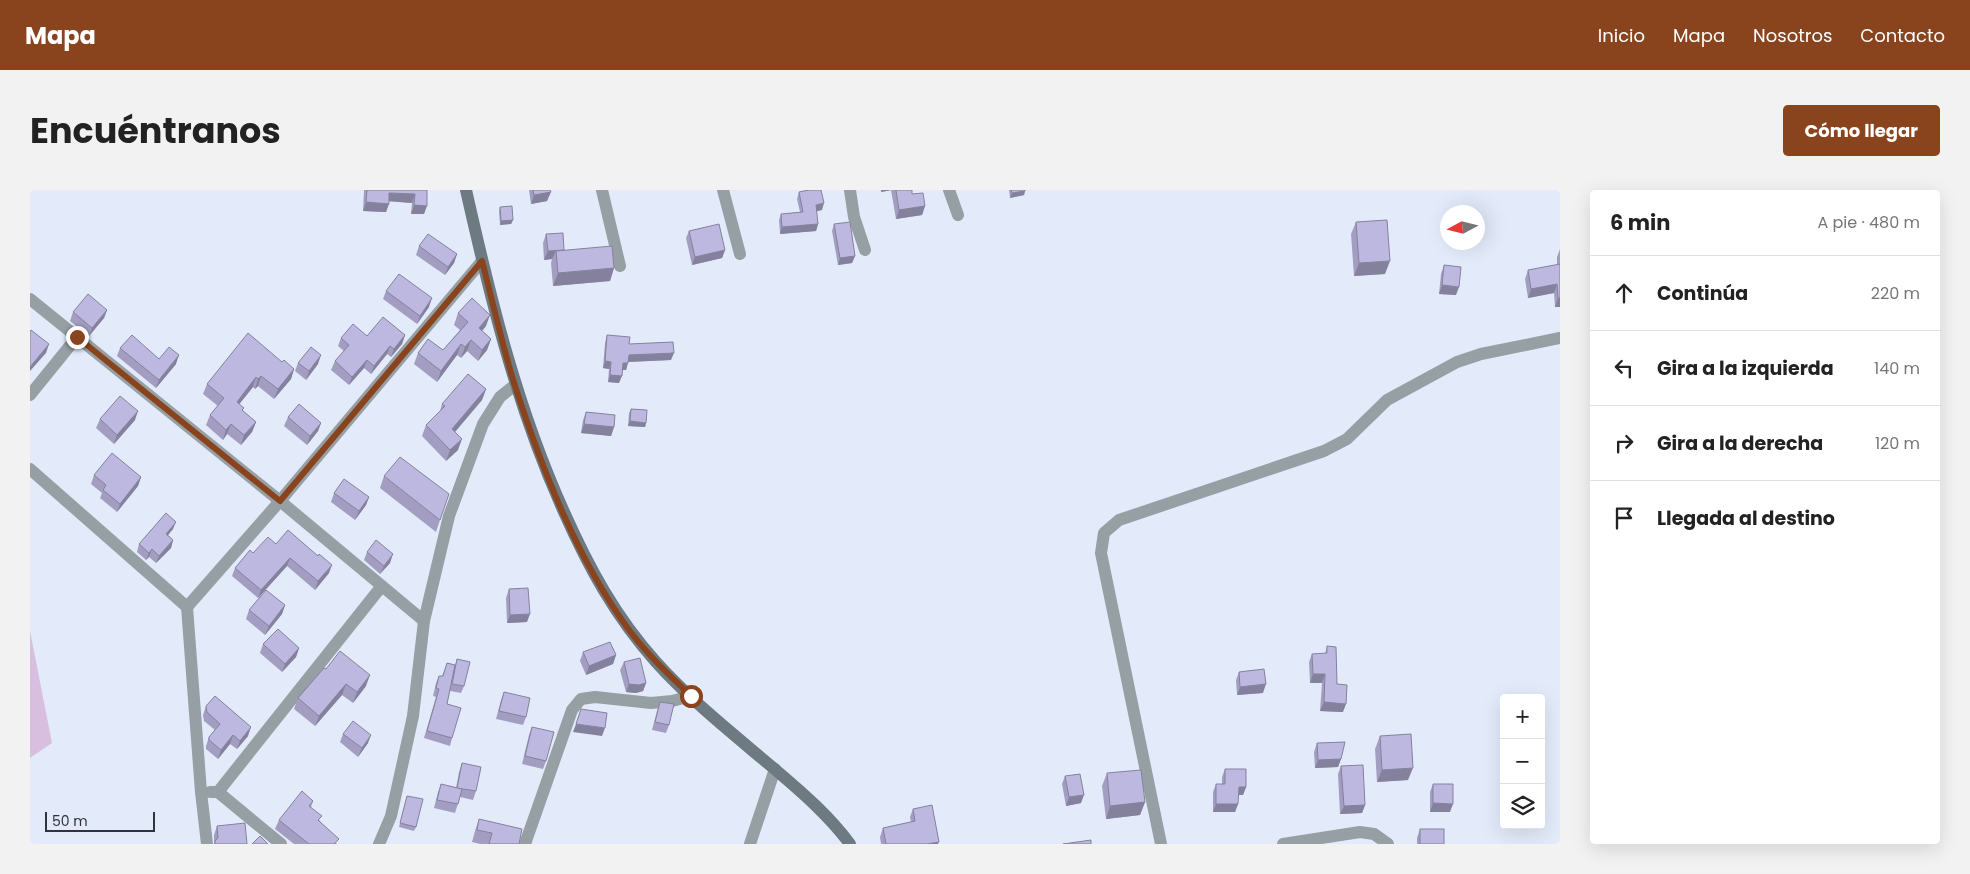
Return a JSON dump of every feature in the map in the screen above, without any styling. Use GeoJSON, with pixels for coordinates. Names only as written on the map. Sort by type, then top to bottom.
{"type":"FeatureCollection","features":[{"type":"Feature","properties":{"kind":"street"},"geometry":{"type":"LineString","coordinates":[[466,190],[482,261],[515,385],[553,487],[580,548],[606,596],[635,638],[657,663],[691,696],[808,798],[838,828],[850,844]]}},
{"type":"Feature","properties":{"kind":"street"},"geometry":{"type":"LineString","coordinates":[[602,190],[620,266]]}},
{"type":"Feature","properties":{"kind":"street"},"geometry":{"type":"LineString","coordinates":[[723,190],[740,254]]}},
{"type":"Feature","properties":{"kind":"street"},"geometry":{"type":"LineString","coordinates":[[850,190],[854,218],[865,250]]}},
{"type":"Feature","properties":{"kind":"street"},"geometry":{"type":"LineString","coordinates":[[949,190],[958,214]]}},
{"type":"Feature","properties":{"kind":"street"},"geometry":{"type":"LineString","coordinates":[[187,607],[280,501],[482,261]]}},
{"type":"Feature","properties":{"kind":"street"},"geometry":{"type":"LineString","coordinates":[[30,299],[280,501],[380,587],[424,622]]}},
{"type":"Feature","properties":{"kind":"street"},"geometry":{"type":"LineString","coordinates":[[30,395],[77,337]]}},
{"type":"Feature","properties":{"kind":"street"},"geometry":{"type":"LineString","coordinates":[[1161,844],[1101,553],[1104,533],[1120,520],[1324,451],[1346,439],[1387,400],[1456,362],[1481,354],[1560,338]]}},
{"type":"Feature","properties":{"kind":"street"},"geometry":{"type":"LineString","coordinates":[[379,844],[391,816],[413,716],[424,622],[449,516],[483,424],[500,397],[515,385]]}},
{"type":"Feature","properties":{"kind":"street"},"geometry":{"type":"LineString","coordinates":[[30,469],[187,607],[201,792],[207,844]]}},
{"type":"Feature","properties":{"kind":"street"},"geometry":{"type":"LineString","coordinates":[[218,792],[380,587]]}},
{"type":"Feature","properties":{"kind":"street"},"geometry":{"type":"LineString","coordinates":[[525,844],[572,710],[581,699],[595,697],[651,703],[672,701],[691,696]]}},
{"type":"Feature","properties":{"kind":"street"},"geometry":{"type":"LineString","coordinates":[[750,844],[775,769]]}},
{"type":"Feature","properties":{"kind":"street"},"geometry":{"type":"LineString","coordinates":[[201,792],[218,792],[280,844]]}},
{"type":"Feature","properties":{"kind":"street"},"geometry":{"type":"LineString","coordinates":[[1283,844],[1360,832],[1374,834],[1388,844]]}},
{"type":"Feature","properties":{"kind":"shaded area"},"geometry":{"type":"Polygon","coordinates":[[[30,631],[52,743],[30,758],[30,631]]]}},
{"type":"Feature","properties":{"kind":"building"},"geometry":{"type":"Polygon","coordinates":[[[367,190],[427,190],[427,206],[414,205],[415,194],[389,193],[389,204],[366,202],[367,190]]]}},
{"type":"Feature","properties":{"kind":"building"},"geometry":{"type":"Polygon","coordinates":[[[533,190],[550,190],[551,192],[534,195],[533,190]]]}},
{"type":"Feature","properties":{"kind":"building"},"geometry":{"type":"Polygon","coordinates":[[[821,190],[824,203],[816,205],[818,224],[782,227],[781,214],[803,212],[799,192],[821,190]]]}},
{"type":"Feature","properties":{"kind":"building"},"geometry":{"type":"Polygon","coordinates":[[[896,190],[912,190],[912,194],[923,193],[925,206],[899,210],[896,190]]]}},
{"type":"Feature","properties":{"kind":"building"},"geometry":{"type":"Polygon","coordinates":[[[1011,190],[1025,190],[1025,191],[1012,193],[1011,190]]]}},
{"type":"Feature","properties":{"kind":"building"},"geometry":{"type":"Polygon","coordinates":[[[512,206],[513,220],[501,221],[500,207],[512,206]]]}},
{"type":"Feature","properties":{"kind":"building"},"geometry":{"type":"Polygon","coordinates":[[[1387,220],[1390,261],[1359,263],[1356,222],[1387,220]]]}},
{"type":"Feature","properties":{"kind":"building"},"geometry":{"type":"Polygon","coordinates":[[[850,222],[855,256],[840,258],[834,224],[850,222]]]}},
{"type":"Feature","properties":{"kind":"building"},"geometry":{"type":"Polygon","coordinates":[[[719,224],[725,250],[695,257],[689,231],[719,224]]]}},
{"type":"Feature","properties":{"kind":"building"},"geometry":{"type":"Polygon","coordinates":[[[563,233],[564,250],[548,251],[546,234],[563,233]]]}},
{"type":"Feature","properties":{"kind":"building"},"geometry":{"type":"Polygon","coordinates":[[[428,234],[457,254],[448,267],[419,246],[428,234]]]}},
{"type":"Feature","properties":{"kind":"building"},"geometry":{"type":"Polygon","coordinates":[[[612,246],[614,268],[558,273],[556,251],[612,246]]]}},
{"type":"Feature","properties":{"kind":"building"},"geometry":{"type":"Polygon","coordinates":[[[1560,264],[1560,298],[1558,298],[1557,284],[1531,289],[1528,270],[1560,264]]]}},
{"type":"Feature","properties":{"kind":"building"},"geometry":{"type":"Polygon","coordinates":[[[1444,265],[1461,267],[1459,287],[1442,285],[1444,265]]]}},
{"type":"Feature","properties":{"kind":"building"},"geometry":{"type":"Polygon","coordinates":[[[399,274],[432,298],[420,316],[386,291],[399,274]]]}},
{"type":"Feature","properties":{"kind":"building"},"geometry":{"type":"Polygon","coordinates":[[[88,294],[107,310],[92,328],[73,312],[88,294]]]}},
{"type":"Feature","properties":{"kind":"building"},"geometry":{"type":"Polygon","coordinates":[[[472,298],[490,315],[479,328],[491,339],[482,350],[471,340],[465,347],[461,344],[441,371],[418,353],[428,339],[443,350],[468,322],[458,313],[472,298]]]}},
{"type":"Feature","properties":{"kind":"building"},"geometry":{"type":"Polygon","coordinates":[[[383,317],[405,335],[394,349],[390,346],[374,366],[367,360],[352,377],[335,361],[349,345],[341,338],[353,324],[367,336],[383,317]]]}},
{"type":"Feature","properties":{"kind":"building"},"geometry":{"type":"Polygon","coordinates":[[[31,330],[49,344],[30,367],[30,332],[31,330]]]}},
{"type":"Feature","properties":{"kind":"building"},"geometry":{"type":"Polygon","coordinates":[[[248,333],[282,362],[284,360],[294,369],[278,389],[261,376],[258,379],[256,377],[237,402],[244,408],[242,410],[256,422],[244,435],[231,424],[226,430],[210,415],[224,398],[207,384],[248,333]]]}},
{"type":"Feature","properties":{"kind":"building"},"geometry":{"type":"Polygon","coordinates":[[[132,335],[159,359],[169,347],[179,355],[159,380],[120,348],[132,335]]]}},
{"type":"Feature","properties":{"kind":"building"},"geometry":{"type":"Polygon","coordinates":[[[607,335],[630,337],[629,344],[673,342],[674,353],[629,355],[628,363],[623,363],[622,376],[610,375],[611,362],[605,361],[607,335]]]}},
{"type":"Feature","properties":{"kind":"building"},"geometry":{"type":"Polygon","coordinates":[[[311,347],[321,355],[309,371],[298,363],[311,347]]]}},
{"type":"Feature","properties":{"kind":"building"},"geometry":{"type":"Polygon","coordinates":[[[468,374],[486,389],[452,429],[462,439],[450,450],[426,425],[445,406],[442,404],[468,374]]]}},
{"type":"Feature","properties":{"kind":"building"},"geometry":{"type":"Polygon","coordinates":[[[120,396],[138,411],[117,435],[100,419],[120,396]]]}},
{"type":"Feature","properties":{"kind":"building"},"geometry":{"type":"Polygon","coordinates":[[[299,404],[321,423],[310,436],[288,417],[299,404]]]}},
{"type":"Feature","properties":{"kind":"building"},"geometry":{"type":"Polygon","coordinates":[[[631,409],[647,410],[646,423],[630,421],[631,409]]]}},
{"type":"Feature","properties":{"kind":"building"},"geometry":{"type":"Polygon","coordinates":[[[586,412],[615,415],[614,427],[584,424],[586,412]]]}},
{"type":"Feature","properties":{"kind":"building"},"geometry":{"type":"Polygon","coordinates":[[[112,453],[141,477],[120,504],[103,490],[106,485],[94,475],[112,453]]]}},
{"type":"Feature","properties":{"kind":"building"},"geometry":{"type":"Polygon","coordinates":[[[400,457],[449,494],[440,520],[384,476],[400,457]]]}},
{"type":"Feature","properties":{"kind":"building"},"geometry":{"type":"Polygon","coordinates":[[[344,479],[369,497],[359,511],[334,493],[344,479]]]}},
{"type":"Feature","properties":{"kind":"building"},"geometry":{"type":"Polygon","coordinates":[[[166,513],[176,522],[166,534],[173,540],[159,556],[152,549],[149,553],[139,544],[166,513]]]}},
{"type":"Feature","properties":{"kind":"building"},"geometry":{"type":"Polygon","coordinates":[[[288,530],[318,556],[319,554],[332,565],[318,581],[290,558],[261,590],[235,568],[250,550],[253,553],[268,537],[276,544],[288,530]]]}},
{"type":"Feature","properties":{"kind":"building"},"geometry":{"type":"Polygon","coordinates":[[[376,540],[393,554],[384,566],[367,552],[376,540]]]}},
{"type":"Feature","properties":{"kind":"building"},"geometry":{"type":"Polygon","coordinates":[[[528,588],[530,614],[510,615],[509,589],[528,588]]]}},
{"type":"Feature","properties":{"kind":"building"},"geometry":{"type":"Polygon","coordinates":[[[266,590],[285,605],[269,626],[249,610],[266,590]]]}},
{"type":"Feature","properties":{"kind":"building"},"geometry":{"type":"Polygon","coordinates":[[[278,629],[299,648],[285,664],[263,644],[278,629]]]}},
{"type":"Feature","properties":{"kind":"building"},"geometry":{"type":"Polygon","coordinates":[[[610,642],[616,655],[589,666],[583,652],[610,642]]]}},
{"type":"Feature","properties":{"kind":"building"},"geometry":{"type":"Polygon","coordinates":[[[1327,646],[1336,647],[1337,684],[1347,685],[1346,704],[1324,702],[1325,674],[1313,674],[1312,654],[1327,653],[1327,646]]]}},
{"type":"Feature","properties":{"kind":"building"},"geometry":{"type":"Polygon","coordinates":[[[340,651],[370,675],[357,692],[346,684],[319,716],[298,698],[324,668],[326,669],[340,651]]]}},
{"type":"Feature","properties":{"kind":"building"},"geometry":{"type":"Polygon","coordinates":[[[640,658],[646,683],[639,685],[629,684],[624,662],[640,658]]]}},
{"type":"Feature","properties":{"kind":"building"},"geometry":{"type":"Polygon","coordinates":[[[457,659],[470,662],[464,686],[452,684],[457,659]]]}},
{"type":"Feature","properties":{"kind":"building"},"geometry":{"type":"Polygon","coordinates":[[[447,663],[455,665],[447,704],[461,708],[452,738],[427,731],[439,689],[436,688],[439,676],[443,676],[447,663]]]}},
{"type":"Feature","properties":{"kind":"building"},"geometry":{"type":"Polygon","coordinates":[[[1264,669],[1266,684],[1240,687],[1239,672],[1264,669]]]}},
{"type":"Feature","properties":{"kind":"building"},"geometry":{"type":"Polygon","coordinates":[[[504,692],[530,698],[526,717],[499,711],[504,692]]]}},
{"type":"Feature","properties":{"kind":"building"},"geometry":{"type":"Polygon","coordinates":[[[215,696],[251,727],[240,741],[233,735],[221,750],[209,740],[209,737],[220,724],[207,712],[206,706],[215,696]]]}},
{"type":"Feature","properties":{"kind":"building"},"geometry":{"type":"Polygon","coordinates":[[[660,702],[674,704],[669,725],[655,722],[660,702]]]}},
{"type":"Feature","properties":{"kind":"building"},"geometry":{"type":"Polygon","coordinates":[[[581,709],[607,713],[605,728],[576,724],[581,709]]]}},
{"type":"Feature","properties":{"kind":"building"},"geometry":{"type":"Polygon","coordinates":[[[353,721],[371,735],[362,748],[343,734],[353,721]]]}},
{"type":"Feature","properties":{"kind":"building"},"geometry":{"type":"Polygon","coordinates":[[[532,727],[554,732],[546,761],[525,756],[532,727]]]}},
{"type":"Feature","properties":{"kind":"building"},"geometry":{"type":"Polygon","coordinates":[[[1411,734],[1413,768],[1382,770],[1380,736],[1411,734]]]}},
{"type":"Feature","properties":{"kind":"building"},"geometry":{"type":"Polygon","coordinates":[[[1345,742],[1341,759],[1318,760],[1317,743],[1345,742]]]}},
{"type":"Feature","properties":{"kind":"building"},"geometry":{"type":"Polygon","coordinates":[[[462,763],[481,767],[476,791],[457,788],[462,763]]]}},
{"type":"Feature","properties":{"kind":"building"},"geometry":{"type":"Polygon","coordinates":[[[1363,765],[1365,805],[1344,806],[1341,766],[1363,765]]]}},
{"type":"Feature","properties":{"kind":"building"},"geometry":{"type":"Polygon","coordinates":[[[1225,769],[1246,769],[1246,787],[1239,787],[1238,804],[1216,804],[1216,784],[1225,784],[1225,769]]]}},
{"type":"Feature","properties":{"kind":"building"},"geometry":{"type":"Polygon","coordinates":[[[1141,770],[1145,802],[1110,806],[1107,773],[1141,770]]]}},
{"type":"Feature","properties":{"kind":"building"},"geometry":{"type":"Polygon","coordinates":[[[1080,774],[1084,795],[1069,797],[1065,776],[1080,774]]]}},
{"type":"Feature","properties":{"kind":"building"},"geometry":{"type":"Polygon","coordinates":[[[441,784],[462,789],[458,804],[437,800],[441,784]]]}},
{"type":"Feature","properties":{"kind":"building"},"geometry":{"type":"Polygon","coordinates":[[[1433,784],[1453,784],[1453,804],[1433,803],[1433,784]]]}},
{"type":"Feature","properties":{"kind":"building"},"geometry":{"type":"Polygon","coordinates":[[[302,791],[313,801],[309,806],[322,816],[318,820],[339,839],[334,844],[309,844],[279,820],[302,791]]]}},
{"type":"Feature","properties":{"kind":"building"},"geometry":{"type":"Polygon","coordinates":[[[407,796],[423,799],[416,827],[400,823],[407,796]]]}},
{"type":"Feature","properties":{"kind":"building"},"geometry":{"type":"Polygon","coordinates":[[[932,805],[939,842],[927,844],[886,844],[883,828],[915,821],[913,809],[932,805]]]}},
{"type":"Feature","properties":{"kind":"building"},"geometry":{"type":"Polygon","coordinates":[[[479,819],[522,829],[519,844],[489,844],[492,833],[477,830],[479,819]]]}},
{"type":"Feature","properties":{"kind":"building"},"geometry":{"type":"Polygon","coordinates":[[[245,823],[247,844],[215,844],[218,838],[217,826],[245,823]]]}},
{"type":"Feature","properties":{"kind":"building"},"geometry":{"type":"Polygon","coordinates":[[[1420,829],[1444,829],[1444,844],[1420,844],[1420,829]]]}},
{"type":"Feature","properties":{"kind":"building"},"geometry":{"type":"Polygon","coordinates":[[[260,836],[268,844],[252,844],[260,836]]]}},
{"type":"Feature","properties":{"kind":"building"},"geometry":{"type":"Polygon","coordinates":[[[1091,840],[1091,844],[1063,844],[1091,840]]]}},
{"type":"Feature","properties":{"kind":"route"},"geometry":{"type":"LineString","coordinates":[[77,337],[280,501],[482,261],[515,385],[531,432],[580,548],[606,596],[630,631],[657,663],[691,696]]}}]}
